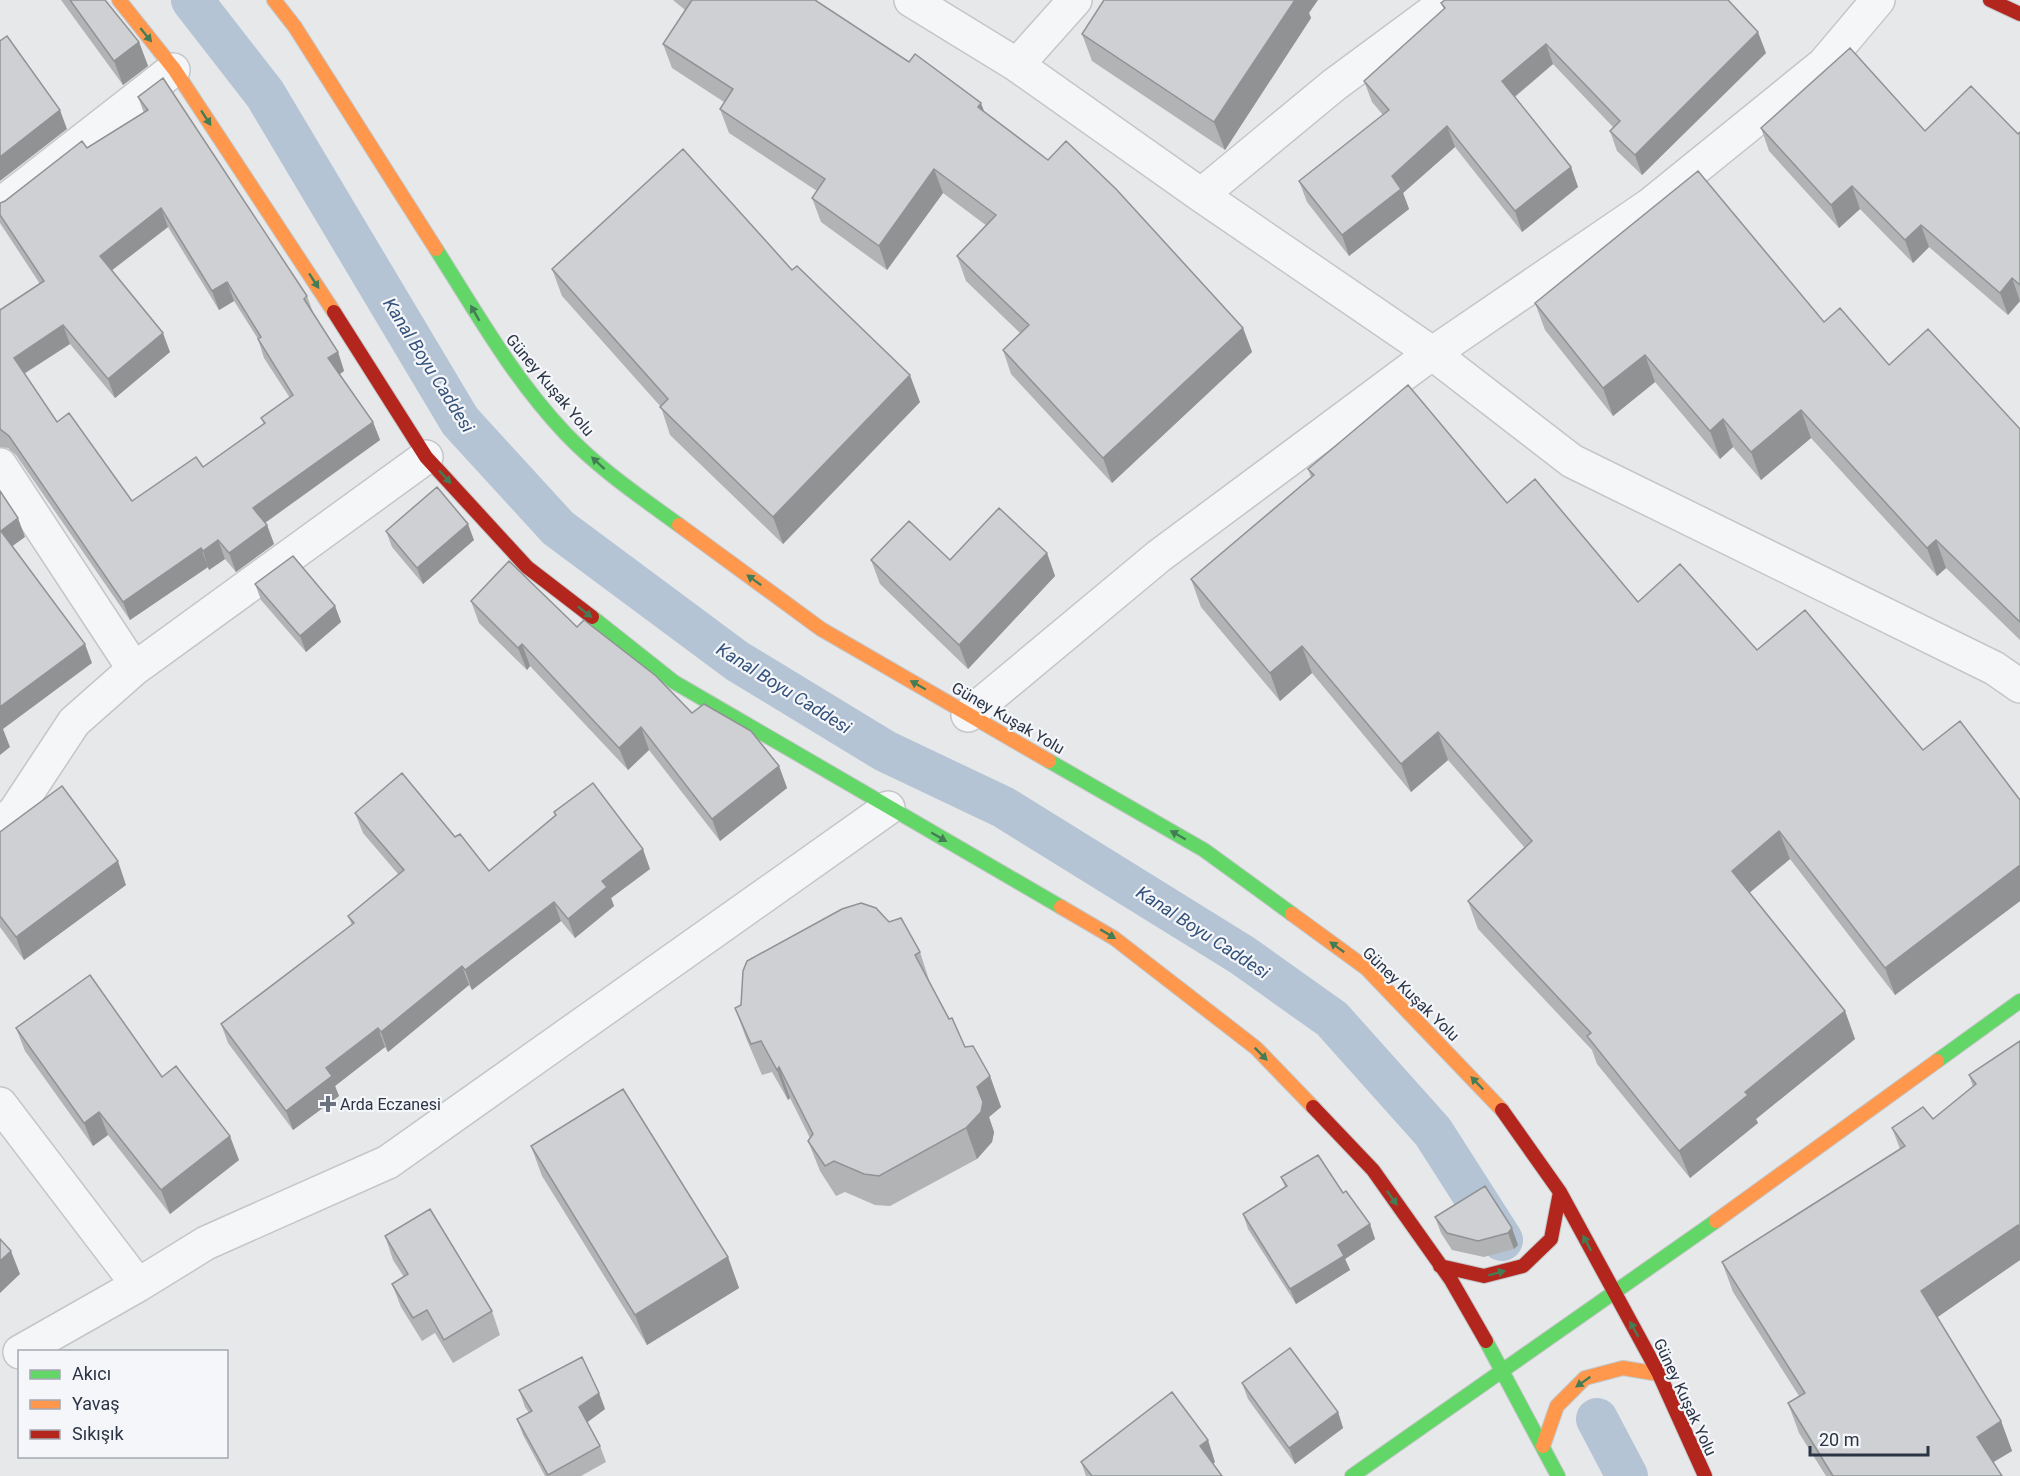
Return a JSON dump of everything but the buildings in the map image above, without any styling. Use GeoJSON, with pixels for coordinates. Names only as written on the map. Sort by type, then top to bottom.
{"type":"FeatureCollection","features":[{"type":"Feature","properties":{"kind":"main road"},"geometry":{"type":"LineString","coordinates":[[119,0],[174,69],[365,358],[426,457],[527,567],[674,682],[1114,938],[1256,1048],[1373,1170],[1440,1266],[1502,1369],[1558,1476]]}},
{"type":"Feature","properties":{"kind":"main road","name":"Güney Kuşak Yolu"},"geometry":{"type":"LineString","coordinates":[[274,0],[296,27],[513,371],[565,433],[612,476],[821,630],[1204,850],[1365,968],[1494,1100],[1560,1192],[1659,1374],[1704,1476]]}},
{"type":"Feature","properties":{"kind":"main road"},"geometry":{"type":"LineString","coordinates":[[1990,0],[2020,14]]}},
{"type":"Feature","properties":{"kind":"main road"},"geometry":{"type":"LineString","coordinates":[[1352,1476],[1502,1369],[1615,1294],[2020,1001]]}},
{"type":"Feature","properties":{"kind":"main road"},"geometry":{"type":"LineString","coordinates":[[1440,1266],[1484,1276],[1523,1266],[1551,1239],[1560,1192]]}},
{"type":"Feature","properties":{"kind":"main road"},"geometry":{"type":"LineString","coordinates":[[1543,1446],[1557,1406],[1585,1378],[1623,1368],[1659,1374]]}},
{"type":"Feature","properties":{"kind":"street"},"geometry":{"type":"LineString","coordinates":[[911,0],[1017,65],[1200,195],[1432,353],[1572,461],[1994,668],[2020,686]]}},
{"type":"Feature","properties":{"kind":"street"},"geometry":{"type":"LineString","coordinates":[[1017,65],[1075,0]]}},
{"type":"Feature","properties":{"kind":"street"},"geometry":{"type":"LineString","coordinates":[[1200,195],[1334,85],[1449,0]]}},
{"type":"Feature","properties":{"kind":"street"},"geometry":{"type":"LineString","coordinates":[[968,715],[1159,556],[1432,353],[1650,205],[1824,64],[1878,0]]}},
{"type":"Feature","properties":{"kind":"street"},"geometry":{"type":"LineString","coordinates":[[0,205],[174,69]]}},
{"type":"Feature","properties":{"kind":"street"},"geometry":{"type":"LineString","coordinates":[[0,823],[14,813],[74,722],[134,669],[426,457]]}},
{"type":"Feature","properties":{"kind":"street"},"geometry":{"type":"LineString","coordinates":[[0,465],[134,669]]}},
{"type":"Feature","properties":{"kind":"street"},"geometry":{"type":"LineString","coordinates":[[24,1350],[138,1285],[206,1243],[388,1162],[888,808]]}},
{"type":"Feature","properties":{"kind":"street"},"geometry":{"type":"LineString","coordinates":[[0,1104],[138,1285]]}},
{"type":"Feature","properties":{"kind":"street"},"geometry":{"type":"LineString","coordinates":[[0,1363],[18,1353]]}},
{"type":"Feature","properties":{"kind":"waterway","name":"Kanal Boyu Caddesi"},"geometry":{"type":"LineString","coordinates":[[192,0],[265,94],[460,421],[558,528],[737,661],[885,751],[1003,807],[1242,955],[1332,1019],[1433,1132],[1502,1240]]}},
{"type":"Feature","properties":{"kind":"waterway","name":"Kanal Boyu Caddesi"},"geometry":{"type":"LineString","coordinates":[[1597,1419],[1627,1476]]}},
{"type":"Feature","properties":{"kind":"traffic: fast"},"geometry":{"type":"LineString","coordinates":[[436,249],[496,344],[546,412],[591,458],[679,525]]}},
{"type":"Feature","properties":{"kind":"traffic: fast"},"geometry":{"type":"LineString","coordinates":[[592,617],[674,682],[1061,907]]}},
{"type":"Feature","properties":{"kind":"traffic: fast"},"geometry":{"type":"LineString","coordinates":[[1049,761],[1204,850],[1292,914]]}},
{"type":"Feature","properties":{"kind":"traffic: fast"},"geometry":{"type":"LineString","coordinates":[[1937,1061],[2020,1001]]}},
{"type":"Feature","properties":{"kind":"traffic: fast"},"geometry":{"type":"LineString","coordinates":[[1352,1476],[1716,1221]]}},
{"type":"Feature","properties":{"kind":"traffic: fast"},"geometry":{"type":"LineString","coordinates":[[1486,1341],[1558,1476]]}},
{"type":"Feature","properties":{"kind":"traffic: slow"},"geometry":{"type":"LineString","coordinates":[[119,0],[174,69],[334,312]]}},
{"type":"Feature","properties":{"kind":"traffic: slow"},"geometry":{"type":"LineString","coordinates":[[274,0],[295,27],[436,249]]}},
{"type":"Feature","properties":{"kind":"traffic: slow"},"geometry":{"type":"LineString","coordinates":[[679,525],[821,629],[1049,761]]}},
{"type":"Feature","properties":{"kind":"traffic: slow"},"geometry":{"type":"LineString","coordinates":[[1061,907],[1114,938],[1256,1048],[1313,1107]]}},
{"type":"Feature","properties":{"kind":"traffic: slow"},"geometry":{"type":"LineString","coordinates":[[1292,914],[1366,968],[1502,1110]]}},
{"type":"Feature","properties":{"kind":"traffic: slow"},"geometry":{"type":"LineString","coordinates":[[1716,1221],[1937,1061]]}},
{"type":"Feature","properties":{"kind":"traffic: slow"},"geometry":{"type":"LineString","coordinates":[[1543,1446],[1557,1406],[1585,1378],[1623,1368],[1659,1374]]}},
{"type":"Feature","properties":{"kind":"traffic: jam"},"geometry":{"type":"LineString","coordinates":[[1990,0],[2020,14]]}},
{"type":"Feature","properties":{"kind":"traffic: jam"},"geometry":{"type":"LineString","coordinates":[[334,312],[426,457],[527,567],[592,617]]}},
{"type":"Feature","properties":{"kind":"traffic: jam"},"geometry":{"type":"LineString","coordinates":[[1313,1107],[1373,1170],[1451,1280],[1486,1341]]}},
{"type":"Feature","properties":{"kind":"traffic: jam"},"geometry":{"type":"LineString","coordinates":[[1502,1110],[1560,1192],[1659,1374],[1705,1476]]}},
{"type":"Feature","properties":{"kind":"traffic: jam"},"geometry":{"type":"LineString","coordinates":[[1440,1266],[1484,1276],[1523,1266],[1551,1239],[1560,1192]]}},
{"type":"Feature","properties":{"kind":"place","name":"Arda Eczanesi"},"geometry":{"type":"Point","coordinates":[328,1104]}}]}
